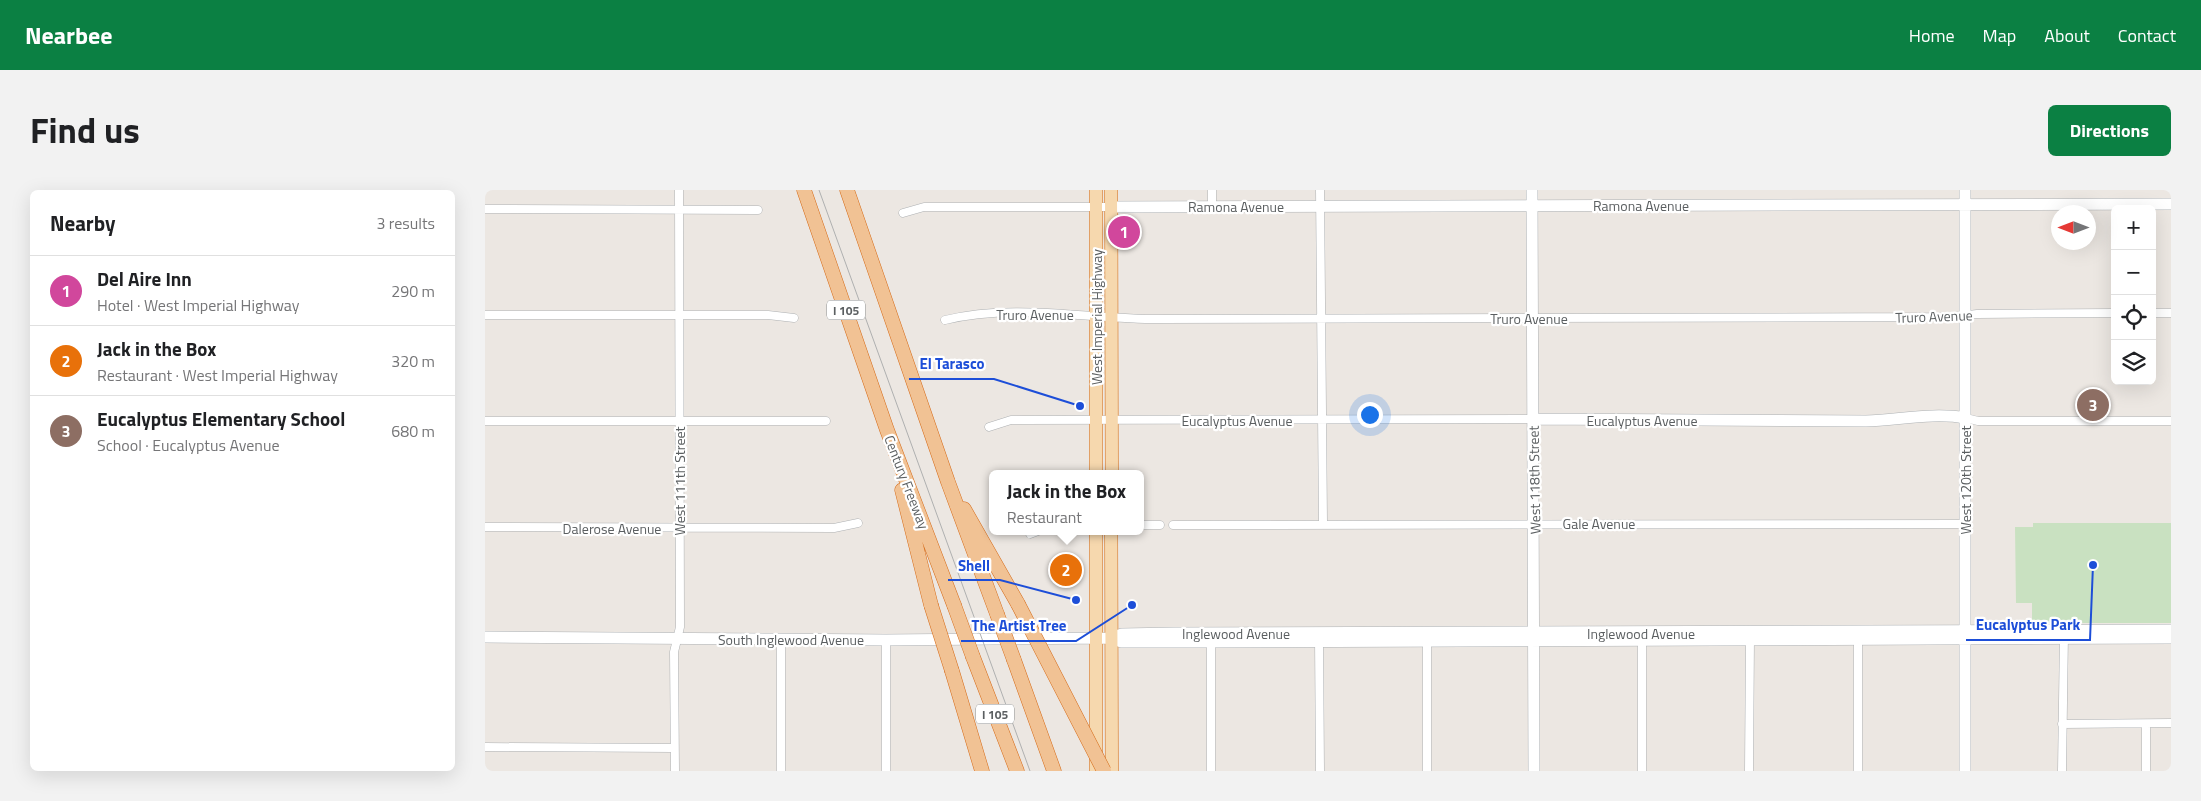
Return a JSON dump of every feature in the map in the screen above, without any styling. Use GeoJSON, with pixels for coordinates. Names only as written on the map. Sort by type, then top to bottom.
{"type":"FeatureCollection","features":[{"type":"Feature","properties":{"kind":"highway","name":"Century Freeway"},"geometry":{"type":"LineString","coordinates":[[804,190],[887,430],[1017,771]]}},
{"type":"Feature","properties":{"kind":"highway","name":"I 105"},"geometry":{"type":"LineString","coordinates":[[847,190],[948,482],[1054,771]]}},
{"type":"Feature","properties":{"kind":"highway"},"geometry":{"type":"LineString","coordinates":[[887,430],[931,605],[982,771]]}},
{"type":"Feature","properties":{"kind":"highway"},"geometry":{"type":"LineString","coordinates":[[948,482],[993,556],[1104,771]]}},
{"type":"Feature","properties":{"kind":"highway"},"geometry":{"type":"LineString","coordinates":[[970,730],[978,771]]}},
{"type":"Feature","properties":{"kind":"main road","name":"West Imperial Highway"},"geometry":{"type":"LineString","coordinates":[[1095,190],[1096,470]]}},
{"type":"Feature","properties":{"kind":"main road","name":"West Imperial Highway"},"geometry":{"type":"LineString","coordinates":[[1111,190],[1111,470]]}},
{"type":"Feature","properties":{"kind":"main road"},"geometry":{"type":"LineString","coordinates":[[1096,535],[1096,771]]}},
{"type":"Feature","properties":{"kind":"main road"},"geometry":{"type":"LineString","coordinates":[[1111,535],[1112,771]]}},
{"type":"Feature","properties":{"kind":"street","name":"West 111th Street"},"geometry":{"type":"LineString","coordinates":[[675,771],[674,652],[679,627],[679,190]]}},
{"type":"Feature","properties":{"kind":"street"},"geometry":{"type":"LineString","coordinates":[[1212,190],[1212,206]]}},
{"type":"Feature","properties":{"kind":"street"},"geometry":{"type":"LineString","coordinates":[[1320,190],[1319,317],[1320,420],[1323,426],[1323,523]]}},
{"type":"Feature","properties":{"kind":"street","name":"West 118th Street"},"geometry":{"type":"LineString","coordinates":[[1532,190],[1535,523],[1534,771]]}},
{"type":"Feature","properties":{"kind":"street","name":"West 120th Street"},"geometry":{"type":"LineString","coordinates":[[1965,190],[1965,771]]}},
{"type":"Feature","properties":{"kind":"street","name":"Ramona Avenue"},"geometry":{"type":"LineString","coordinates":[[1111,208],[1212,206],[2171,204]]}},
{"type":"Feature","properties":{"kind":"street"},"geometry":{"type":"LineString","coordinates":[[903,212],[925,207],[1111,208]]}},
{"type":"Feature","properties":{"kind":"street"},"geometry":{"type":"LineString","coordinates":[[485,209],[679,208],[758,210]]}},
{"type":"Feature","properties":{"kind":"street","name":"Truro Avenue"},"geometry":{"type":"LineString","coordinates":[[945,320],[971,314],[1095,314],[1111,317],[1533,318],[1933,317],[2111,313]]}},
{"type":"Feature","properties":{"kind":"street"},"geometry":{"type":"LineString","coordinates":[[2156,313],[2171,313]]}},
{"type":"Feature","properties":{"kind":"street"},"geometry":{"type":"LineString","coordinates":[[485,315],[680,314],[768,315],[794,318]]}},
{"type":"Feature","properties":{"kind":"street","name":"Eucalyptus Avenue"},"geometry":{"type":"LineString","coordinates":[[989,427],[1011,420],[1533,419],[1866,421],[1907,417],[1955,416],[1978,421],[2171,421]]}},
{"type":"Feature","properties":{"kind":"street"},"geometry":{"type":"LineString","coordinates":[[485,421],[826,421]]}},
{"type":"Feature","properties":{"kind":"street","name":"Dalerose Avenue"},"geometry":{"type":"LineString","coordinates":[[485,527],[834,528],[858,523]]}},
{"type":"Feature","properties":{"kind":"street","name":"Gale Avenue"},"geometry":{"type":"LineString","coordinates":[[1173,526],[1323,523],[1965,524]]}},
{"type":"Feature","properties":{"kind":"street"},"geometry":{"type":"LineString","coordinates":[[1144,525],[1160,525]]}},
{"type":"Feature","properties":{"kind":"street","name":"Inglewood Avenue"},"geometry":{"type":"LineString","coordinates":[[1096,638],[1111,638],[1122,634],[1211,638],[1858,636],[2064,634],[2171,630]]}},
{"type":"Feature","properties":{"kind":"street"},"geometry":{"type":"LineString","coordinates":[[2062,771],[2064,634]]}},
{"type":"Feature","properties":{"kind":"street","name":"Inglewood Avenue"},"geometry":{"type":"LineString","coordinates":[[2064,634],[2171,638]]}},
{"type":"Feature","properties":{"kind":"street"},"geometry":{"type":"LineString","coordinates":[[1642,636],[1642,771]]}},
{"type":"Feature","properties":{"kind":"street"},"geometry":{"type":"LineString","coordinates":[[1749,771],[1750,636]]}},
{"type":"Feature","properties":{"kind":"street"},"geometry":{"type":"LineString","coordinates":[[1858,636],[1858,771]]}},
{"type":"Feature","properties":{"kind":"street","name":"South Inglewood Avenue"},"geometry":{"type":"LineString","coordinates":[[485,637],[886,640],[1096,638]]}},
{"type":"Feature","properties":{"kind":"street"},"geometry":{"type":"LineString","coordinates":[[1319,637],[1320,771]]}},
{"type":"Feature","properties":{"kind":"street"},"geometry":{"type":"LineString","coordinates":[[1427,637],[1427,771]]}},
{"type":"Feature","properties":{"kind":"street"},"geometry":{"type":"LineString","coordinates":[[1211,638],[1211,771]]}},
{"type":"Feature","properties":{"kind":"street"},"geometry":{"type":"LineString","coordinates":[[781,639],[781,771]]}},
{"type":"Feature","properties":{"kind":"street"},"geometry":{"type":"LineString","coordinates":[[886,640],[886,771]]}},
{"type":"Feature","properties":{"kind":"street"},"geometry":{"type":"LineString","coordinates":[[2062,724],[2171,724]]}},
{"type":"Feature","properties":{"kind":"street"},"geometry":{"type":"LineString","coordinates":[[2146,724],[2146,771]]}},
{"type":"Feature","properties":{"kind":"street"},"geometry":{"type":"LineString","coordinates":[[485,747],[674,748]]}},
{"type":"Feature","properties":{"kind":"green space"},"geometry":{"type":"Polygon","coordinates":[[[2033,523],[2171,523],[2171,623],[2032,623],[2032,603],[2016,603],[2015,527],[2033,527],[2033,523]]]}},
{"type":"Feature","properties":{"kind":"tram line"},"geometry":{"type":"LineString","coordinates":[[819,190],[1030,771]]}},
{"type":"Feature","properties":{"kind":"place","name":"Del Aire Inn"},"geometry":{"type":"Point","coordinates":[1124,232]}},
{"type":"Feature","properties":{"kind":"place","name":"Eucalyptus Elementary School"},"geometry":{"type":"Point","coordinates":[2093,405]}},
{"type":"Feature","properties":{"kind":"place","name":"El Tarasco"},"geometry":{"type":"Point","coordinates":[1080,406]}},
{"type":"Feature","properties":{"kind":"place","name":"Eucalyptus Park"},"geometry":{"type":"Point","coordinates":[2093,565]}},
{"type":"Feature","properties":{"kind":"place","name":"Jack in the Box"},"geometry":{"type":"Point","coordinates":[1066,570]}},
{"type":"Feature","properties":{"kind":"place","name":"Shell"},"geometry":{"type":"Point","coordinates":[1076,600]}},
{"type":"Feature","properties":{"kind":"place","name":"The Artist Tree"},"geometry":{"type":"Point","coordinates":[1132,605]}}]}
